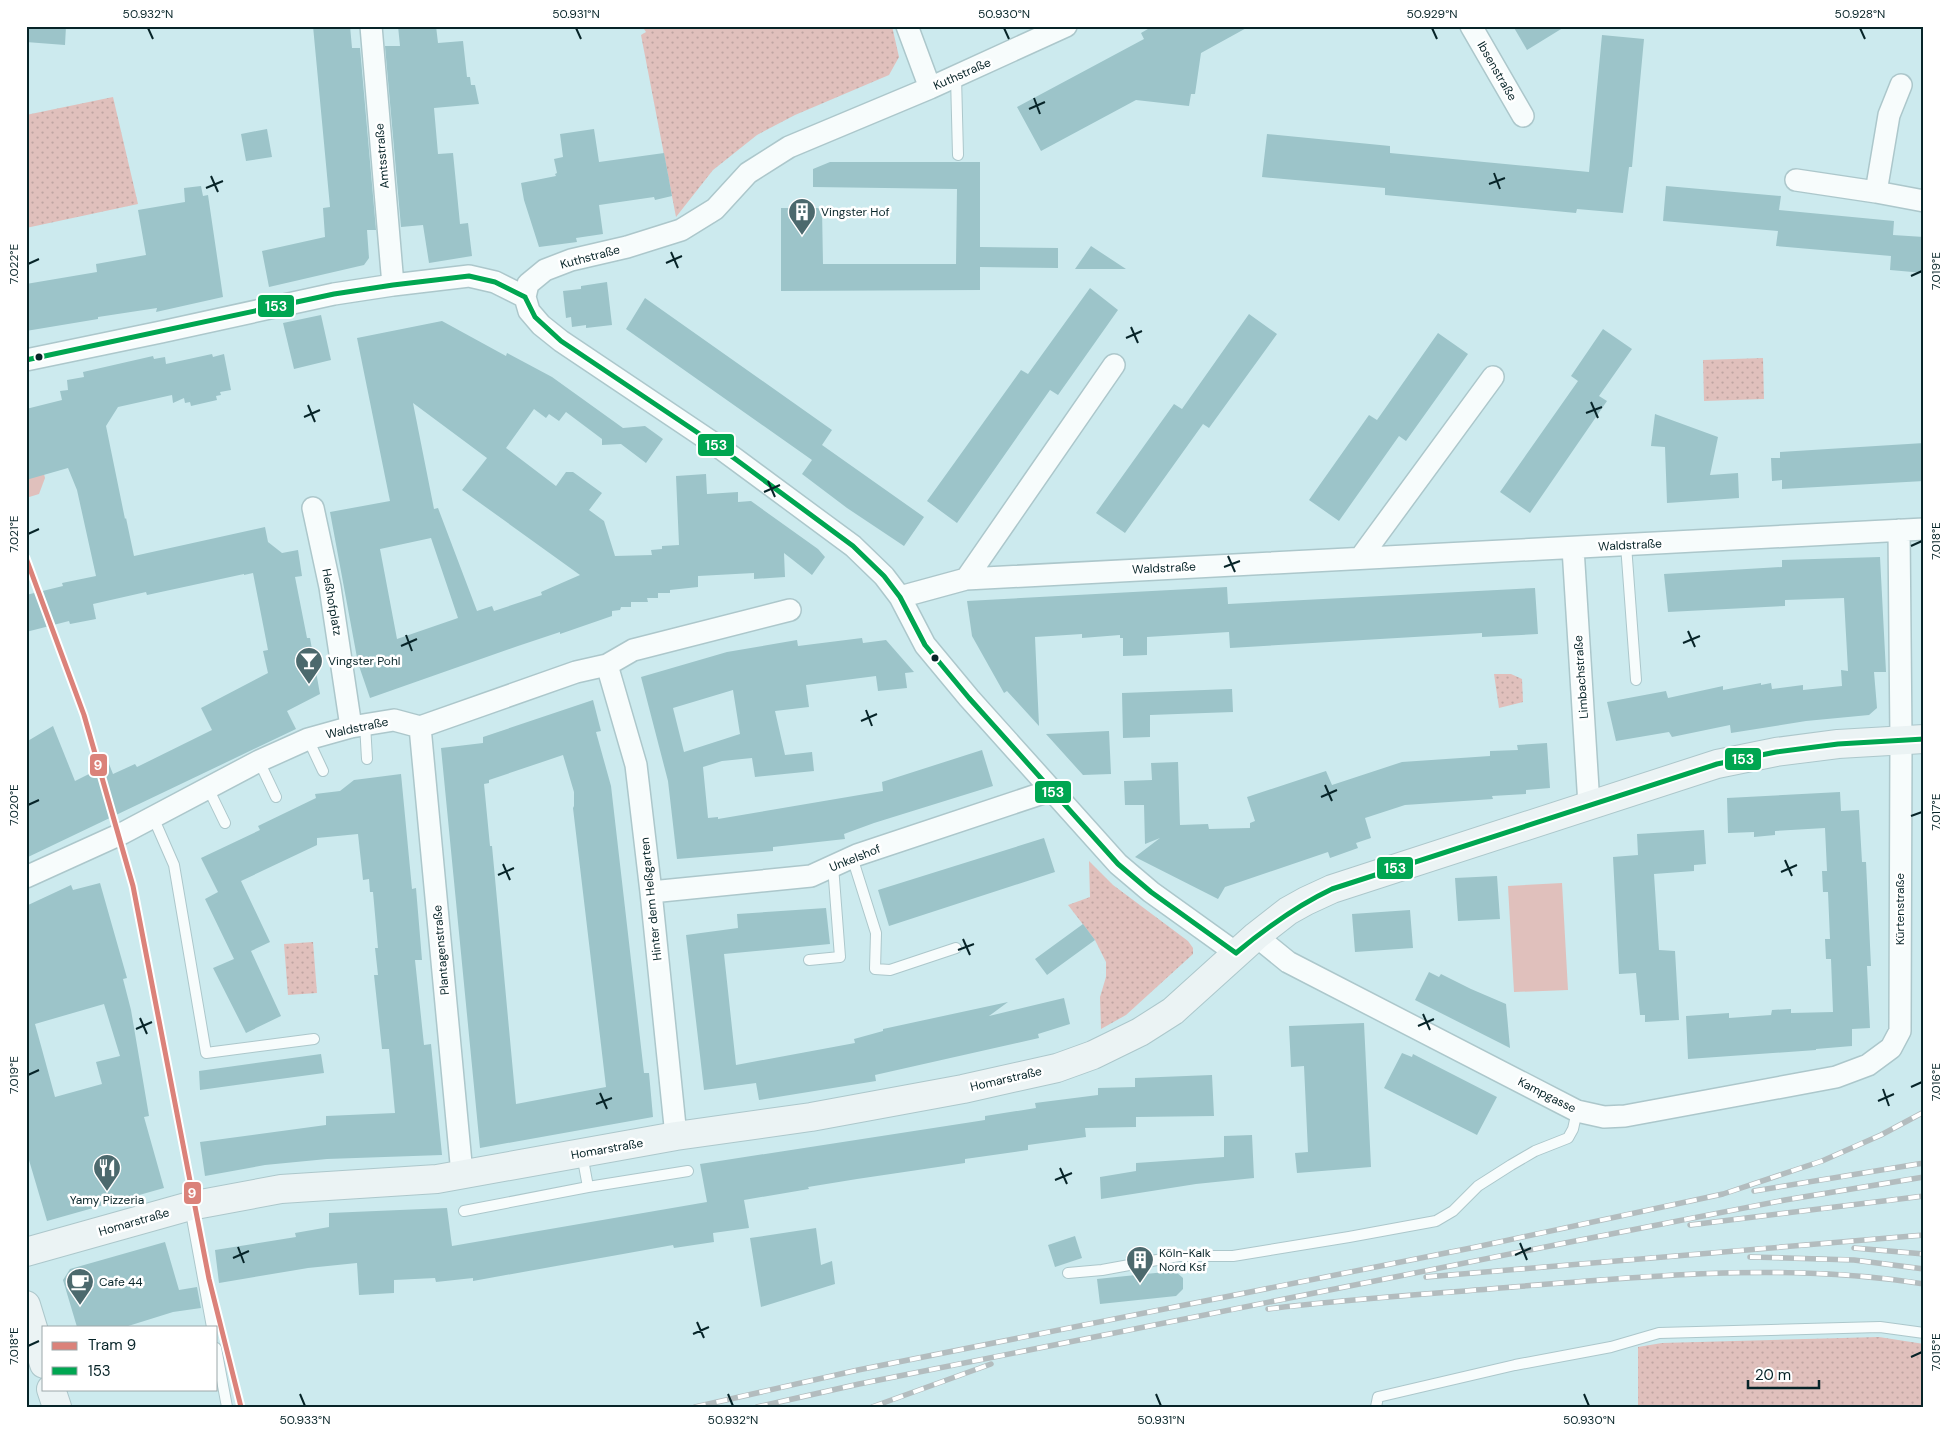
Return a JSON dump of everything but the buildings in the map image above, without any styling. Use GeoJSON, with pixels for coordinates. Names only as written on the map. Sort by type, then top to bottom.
{"type":"FeatureCollection","features":[{"type":"Feature","properties":{"kind":"street","name":"Amtsstraße"},"geometry":{"type":"LineString","coordinates":[[370,26],[392,285]]}},
{"type":"Feature","properties":{"kind":"street"},"geometry":{"type":"LineString","coordinates":[[907,26],[930,88]]}},
{"type":"Feature","properties":{"kind":"street","name":"Kuthstraße"},"geometry":{"type":"LineString","coordinates":[[525,298],[528,284],[545,270],[571,260],[627,247],[681,230],[715,210],[748,173],[789,147],[956,77],[1066,26]]}},
{"type":"Feature","properties":{"kind":"street","name":"Ibsenstraße"},"geometry":{"type":"LineString","coordinates":[[1471,26],[1524,116]]}},
{"type":"Feature","properties":{"kind":"street"},"geometry":{"type":"LineString","coordinates":[[1876,192],[1889,115],[1901,85]]}},
{"type":"Feature","properties":{"kind":"street"},"geometry":{"type":"LineString","coordinates":[[1796,180],[1924,201]]}},
{"type":"Feature","properties":{"kind":"street"},"geometry":{"type":"LineString","coordinates":[[26,360],[325,296],[392,285],[469,276],[495,282],[525,298]]}},
{"type":"Feature","properties":{"kind":"street","name":"Kampgasse"},"geometry":{"type":"LineString","coordinates":[[525,298],[529,311],[541,325],[561,341],[719,447],[853,546],[884,576],[900,597],[925,645],[968,698],[1118,864],[1135,880],[1246,945],[1288,962],[1577,1112],[1604,1117],[1625,1116],[1836,1077],[1868,1065]]}},
{"type":"Feature","properties":{"kind":"street"},"geometry":{"type":"LineString","coordinates":[[966,579],[1114,366]]}},
{"type":"Feature","properties":{"kind":"street"},"geometry":{"type":"LineString","coordinates":[[1361,557],[1493,377]]}},
{"type":"Feature","properties":{"kind":"street","name":"Heßhofplatz"},"geometry":{"type":"LineString","coordinates":[[313,508],[358,726]]}},
{"type":"Feature","properties":{"kind":"street","name":"Waldstraße"},"geometry":{"type":"LineString","coordinates":[[900,597],[966,579],[1924,529]]}},
{"type":"Feature","properties":{"kind":"street"},"geometry":{"type":"LineString","coordinates":[[1898,530],[1912,739]]}},
{"type":"Feature","properties":{"kind":"street","name":"Limbachstraße"},"geometry":{"type":"LineString","coordinates":[[1573,548],[1589,805]]}},
{"type":"Feature","properties":{"kind":"street"},"geometry":{"type":"LineString","coordinates":[[420,727],[576,672],[607,666],[633,650],[790,610]]}},
{"type":"Feature","properties":{"kind":"street","name":"Hinter dem Heßgarten"},"geometry":{"type":"LineString","coordinates":[[607,666],[636,765],[676,1136]]}},
{"type":"Feature","properties":{"kind":"street","name":"Waldstraße"},"geometry":{"type":"LineString","coordinates":[[26,877],[123,833],[259,762],[308,739],[358,726],[394,720],[420,727]]}},
{"type":"Feature","properties":{"kind":"street","name":"Plantagenstraße"},"geometry":{"type":"LineString","coordinates":[[420,727],[462,1174]]}},
{"type":"Feature","properties":{"kind":"street","name":"Homarstraße"},"geometry":{"type":"LineString","coordinates":[[26,1252],[190,1206],[281,1189],[437,1180],[676,1136],[811,1117],[963,1089],[1057,1068],[1093,1055],[1140,1032],[1174,1011],[1246,945],[1288,911],[1332,889],[1716,764],[1776,752],[1838,744],[1912,739]]}},
{"type":"Feature","properties":{"kind":"street","name":"Kürtenstraße"},"geometry":{"type":"LineString","coordinates":[[1868,1065],[1891,1048],[1900,1031],[1912,739]]}},
{"type":"Feature","properties":{"kind":"street","name":"Unkelshof"},"geometry":{"type":"LineString","coordinates":[[651,892],[811,876],[842,862],[1052,790]]}},
{"type":"Feature","properties":{"kind":"street"},"geometry":{"type":"LineString","coordinates":[[26,1305],[42,1357]]}},
{"type":"Feature","properties":{"kind":"street"},"geometry":{"type":"LineString","coordinates":[[51,1390],[57,1407]]}},
{"type":"Feature","properties":{"kind":"lane"},"geometry":{"type":"LineString","coordinates":[[956,77],[958,155]]}},
{"type":"Feature","properties":{"kind":"lane"},"geometry":{"type":"LineString","coordinates":[[1626,545],[1636,680]]}},
{"type":"Feature","properties":{"kind":"lane"},"geometry":{"type":"LineString","coordinates":[[358,726],[368,759]]}},
{"type":"Feature","properties":{"kind":"lane"},"geometry":{"type":"LineString","coordinates":[[308,739],[323,771]]}},
{"type":"Feature","properties":{"kind":"lane"},"geometry":{"type":"LineString","coordinates":[[259,762],[276,797]]}},
{"type":"Feature","properties":{"kind":"lane"},"geometry":{"type":"LineString","coordinates":[[208,788],[225,823]]}},
{"type":"Feature","properties":{"kind":"lane"},"geometry":{"type":"LineString","coordinates":[[153,817],[174,865],[206,1053],[314,1039]]}},
{"type":"Feature","properties":{"kind":"lane"},"geometry":{"type":"LineString","coordinates":[[842,862],[876,933],[875,969],[890,970],[956,948]]}},
{"type":"Feature","properties":{"kind":"lane"},"geometry":{"type":"LineString","coordinates":[[809,960],[840,957],[842,862]]}},
{"type":"Feature","properties":{"kind":"lane"},"geometry":{"type":"LineString","coordinates":[[1068,1274],[1179,1256],[1233,1256],[1349,1238],[1436,1221],[1453,1211],[1478,1186],[1511,1165],[1536,1151],[1568,1138],[1573,1129],[1577,1112]]}},
{"type":"Feature","properties":{"kind":"lane"},"geometry":{"type":"LineString","coordinates":[[582,1153],[588,1187]]}},
{"type":"Feature","properties":{"kind":"lane"},"geometry":{"type":"LineString","coordinates":[[464,1211],[588,1187],[688,1171]]}},
{"type":"Feature","properties":{"kind":"lane"},"geometry":{"type":"LineString","coordinates":[[190,1206],[212,1326]]}},
{"type":"Feature","properties":{"kind":"lane"},"geometry":{"type":"LineString","coordinates":[[1376,1407],[1378,1397],[1414,1387],[1611,1347],[1659,1332],[1880,1327],[1924,1333]]}},
{"type":"Feature","properties":{"kind":"lane"},"geometry":{"type":"LineString","coordinates":[[218,1359],[227,1407]]}},
{"type":"Feature","properties":{"kind":"shaded area"},"geometry":{"type":"Polygon","coordinates":[[[642,26],[892,26],[899,57],[889,75],[795,115],[757,135],[713,170],[676,217],[641,35],[646,32],[642,26]]]}},
{"type":"Feature","properties":{"kind":"shaded area"},"geometry":{"type":"Polygon","coordinates":[[[113,97],[138,204],[26,228],[26,115],[113,97]]]}},
{"type":"Feature","properties":{"kind":"shaded area"},"geometry":{"type":"Polygon","coordinates":[[[1763,358],[1764,399],[1704,401],[1703,360],[1763,358]]]}},
{"type":"Feature","properties":{"kind":"shaded area"},"geometry":{"type":"Polygon","coordinates":[[[43,470],[45,478],[39,494],[26,498],[26,475],[43,470]]]}},
{"type":"Feature","properties":{"kind":"shaded area"},"geometry":{"type":"Polygon","coordinates":[[[1494,674],[1511,674],[1522,679],[1523,702],[1499,708],[1494,674]]]}},
{"type":"Feature","properties":{"kind":"shaded area"},"geometry":{"type":"Polygon","coordinates":[[[1089,861],[1113,885],[1188,941],[1193,948],[1193,954],[1126,1015],[1101,1029],[1100,997],[1106,977],[1106,962],[1095,940],[1068,905],[1090,897],[1089,861]]]}},
{"type":"Feature","properties":{"kind":"shaded area"},"geometry":{"type":"Polygon","coordinates":[[[1562,883],[1568,990],[1514,992],[1508,886],[1562,883]]]}},
{"type":"Feature","properties":{"kind":"shaded area"},"geometry":{"type":"Polygon","coordinates":[[[313,942],[317,993],[288,995],[284,944],[313,942]]]}},
{"type":"Feature","properties":{"kind":"shaded area"},"geometry":{"type":"Polygon","coordinates":[[[1879,1337],[1924,1344],[1924,1407],[1638,1407],[1638,1347],[1662,1343],[1879,1337]]]}},
{"type":"Feature","properties":{"kind":"railway"},"geometry":{"type":"LineString","coordinates":[[695,1407],[858,1370],[1476,1247],[1723,1194],[1822,1161],[1881,1135],[1924,1112]]}},
{"type":"Feature","properties":{"kind":"railway"},"geometry":{"type":"LineString","coordinates":[[1754,1191],[1924,1163]]}},
{"type":"Feature","properties":{"kind":"railway"},"geometry":{"type":"LineString","coordinates":[[757,1407],[859,1384],[1565,1243],[1785,1200],[1924,1177]]}},
{"type":"Feature","properties":{"kind":"railway"},"geometry":{"type":"LineString","coordinates":[[1690,1225],[1924,1196]]}},
{"type":"Feature","properties":{"kind":"railway"},"geometry":{"type":"LineString","coordinates":[[1426,1277],[1924,1235]]}},
{"type":"Feature","properties":{"kind":"railway"},"geometry":{"type":"LineString","coordinates":[[1854,1248],[1924,1254]]}},
{"type":"Feature","properties":{"kind":"railway"},"geometry":{"type":"LineString","coordinates":[[1750,1257],[1854,1260],[1924,1269]]}},
{"type":"Feature","properties":{"kind":"railway"},"geometry":{"type":"LineString","coordinates":[[1268,1309],[1359,1299],[1667,1275],[1719,1273],[1822,1274],[1873,1277],[1924,1284]]}},
{"type":"Feature","properties":{"kind":"railway"},"geometry":{"type":"LineString","coordinates":[[872,1407],[991,1364]]}},
{"type":"Feature","properties":{"kind":"tram line","name":"9"},"geometry":{"type":"LineString","coordinates":[[26,558],[84,715],[133,886],[209,1279],[241,1407]]}},
{"type":"Feature","properties":{"kind":"transit line","name":"153"},"geometry":{"type":"LineString","coordinates":[[26,360],[334,294],[393,285],[469,276],[495,282],[525,297]]}},
{"type":"Feature","properties":{"kind":"transit line","name":"153"},"geometry":{"type":"LineString","coordinates":[[525,297],[535,317],[561,341],[719,447],[853,546],[884,576],[900,597],[925,645],[969,698],[1118,864],[1151,892],[1236,953]]}},
{"type":"Feature","properties":{"kind":"transit line","name":"153"},"geometry":{"type":"LineString","coordinates":[[1236,953],[1282,918],[1332,889],[1717,764],[1776,752],[1838,744],[1924,739]]}},
{"type":"Feature","properties":{"kind":"place","name":"Vingster Hof"},"geometry":{"type":"Point","coordinates":[802,236]}},
{"type":"Feature","properties":{"kind":"place","name":"Vingster Pohl"},"geometry":{"type":"Point","coordinates":[309,685]}},
{"type":"Feature","properties":{"kind":"place","name":"Yamy Pizzeria"},"geometry":{"type":"Point","coordinates":[107,1192]}},
{"type":"Feature","properties":{"kind":"place","name":"Köln-Kalk Nord Ksf"},"geometry":{"type":"Point","coordinates":[1140,1284]}},
{"type":"Feature","properties":{"kind":"place","name":"Cafe 44"},"geometry":{"type":"Point","coordinates":[80,1306]}}]}
